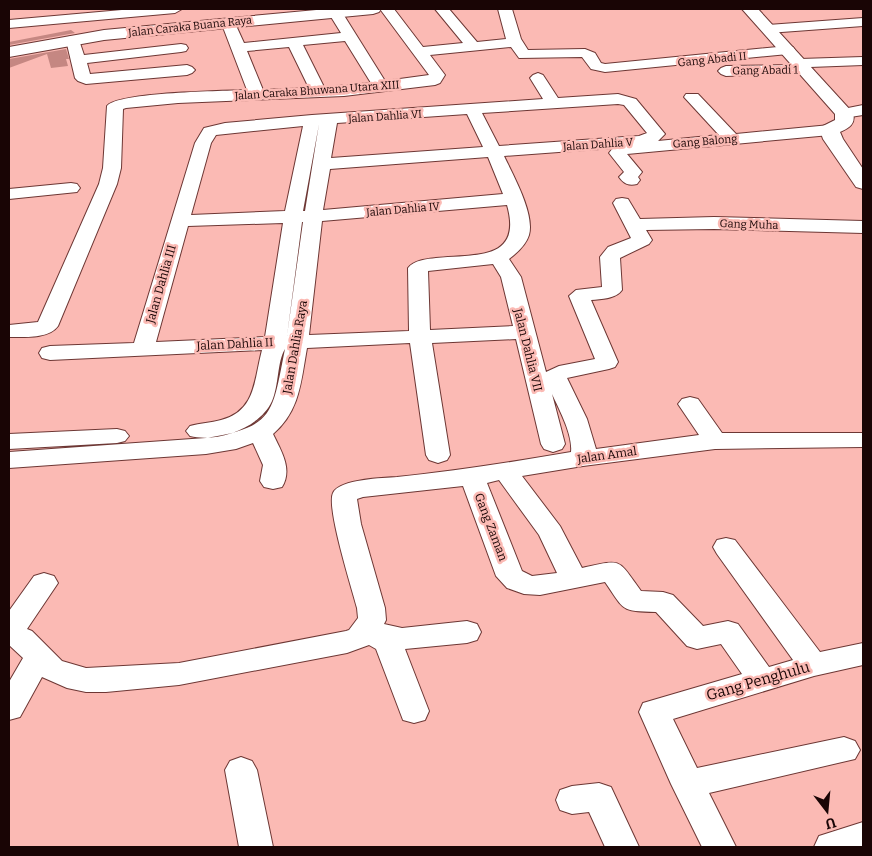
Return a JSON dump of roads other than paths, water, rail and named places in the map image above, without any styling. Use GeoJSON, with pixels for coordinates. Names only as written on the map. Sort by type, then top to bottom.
{"type":"FeatureCollection","features":[{"type":"Feature","properties":{"kind":"street"},"geometry":{"type":"LineString","coordinates":[[9,24],[175,9],[176,28],[192,98]]}},
{"type":"Feature","properties":{"kind":"street","name":"Jalan Caraka Buana Raya"},"geometry":{"type":"LineString","coordinates":[[9,52],[73,40],[228,22],[373,9]]}},
{"type":"Feature","properties":{"kind":"street"},"geometry":{"type":"LineString","coordinates":[[387,9],[419,52]]}},
{"type":"Feature","properties":{"kind":"street"},"geometry":{"type":"LineString","coordinates":[[442,9],[473,46]]}},
{"type":"Feature","properties":{"kind":"street"},"geometry":{"type":"LineString","coordinates":[[505,9],[527,60],[553,103]]}},
{"type":"Feature","properties":{"kind":"street"},"geometry":{"type":"LineString","coordinates":[[750,9],[844,113],[845,118],[843,123],[831,134],[771,145]]}},
{"type":"Feature","properties":{"kind":"street"},"geometry":{"type":"LineString","coordinates":[[335,12],[380,87]]}},
{"type":"Feature","properties":{"kind":"street"},"geometry":{"type":"LineString","coordinates":[[228,22],[257,95]]}},
{"type":"Feature","properties":{"kind":"street"},"geometry":{"type":"LineString","coordinates":[[768,29],[863,22]]}},
{"type":"Feature","properties":{"kind":"street"},"geometry":{"type":"LineString","coordinates":[[238,48],[349,36]]}},
{"type":"Feature","properties":{"kind":"street"},"geometry":{"type":"LineString","coordinates":[[73,40],[83,78],[86,79],[187,70]]}},
{"type":"Feature","properties":{"kind":"street"},"geometry":{"type":"LineString","coordinates":[[294,42],[319,92]]}},
{"type":"Feature","properties":{"kind":"street","name":"Gang Abadi II"},"geometry":{"type":"LineString","coordinates":[[419,52],[473,46],[527,60],[585,53],[590,56],[596,66],[601,68],[796,59]]}},
{"type":"Feature","properties":{"kind":"street"},"geometry":{"type":"LineString","coordinates":[[78,60],[181,48]]}},
{"type":"Feature","properties":{"kind":"street","name":"Jalan Caraka Bhuwana Utara XIII"},"geometry":{"type":"LineString","coordinates":[[9,331],[34,330],[47,326],[108,184],[112,168],[116,106],[123,103],[192,98],[319,92],[435,80],[438,75],[419,52]]}},
{"type":"Feature","properties":{"kind":"street"},"geometry":{"type":"LineString","coordinates":[[796,59],[824,52]]}},
{"type":"Feature","properties":{"kind":"street"},"geometry":{"type":"LineString","coordinates":[[796,59],[863,61]]}},
{"type":"Feature","properties":{"kind":"street","name":"Gang Abadi 1"},"geometry":{"type":"LineString","coordinates":[[726,71],[796,59]]}},
{"type":"Feature","properties":{"kind":"street"},"geometry":{"type":"LineString","coordinates":[[692,97],[731,138]]}},
{"type":"Feature","properties":{"kind":"street","name":"Jalan Dahlia VI"},"geometry":{"type":"LineString","coordinates":[[216,129],[553,103],[618,99],[630,102]]}},
{"type":"Feature","properties":{"kind":"street","name":"Jalan Dahlia V"},"geometry":{"type":"LineString","coordinates":[[494,152],[639,141],[656,136],[657,134],[630,102]]}},
{"type":"Feature","properties":{"kind":"street"},"geometry":{"type":"LineString","coordinates":[[438,456],[420,337],[418,268],[427,265],[498,258],[512,245],[520,234],[522,224],[494,152],[472,110]]}},
{"type":"Feature","properties":{"kind":"street"},"geometry":{"type":"LineString","coordinates":[[844,113],[863,110]]}},
{"type":"Feature","properties":{"kind":"street","name":"Jalan Dahlia Raya"},"geometry":{"type":"LineString","coordinates":[[9,460],[206,446],[236,441],[260,432],[276,419],[285,403],[298,341],[303,216],[322,164],[321,120]]}},
{"type":"Feature","properties":{"kind":"street","name":"Jalan Dahlia Raya"},"geometry":{"type":"LineString","coordinates":[[9,442],[225,427],[243,420],[253,413],[261,400],[275,342],[303,216],[321,120]]}},
{"type":"Feature","properties":{"kind":"street","name":"Jalan Dahlia III"},"geometry":{"type":"LineString","coordinates":[[143,348],[206,137],[216,129]]}},
{"type":"Feature","properties":{"kind":"street"},"geometry":{"type":"LineString","coordinates":[[831,134],[863,183]]}},
{"type":"Feature","properties":{"kind":"street","name":"Gang Balong"},"geometry":{"type":"LineString","coordinates":[[631,180],[628,177],[633,172],[618,153],[621,149],[731,138],[831,134]]}},
{"type":"Feature","properties":{"kind":"street"},"geometry":{"type":"LineString","coordinates":[[322,164],[494,152]]}},
{"type":"Feature","properties":{"kind":"street"},"geometry":{"type":"LineString","coordinates":[[9,194],[71,188]]}},
{"type":"Feature","properties":{"kind":"street","name":"Jalan Dahlia IV"},"geometry":{"type":"LineString","coordinates":[[303,216],[513,199]]}},
{"type":"Feature","properties":{"kind":"street"},"geometry":{"type":"LineString","coordinates":[[583,458],[584,447],[575,419],[555,376],[566,370],[598,366],[607,362],[580,296],[602,294],[612,290],[610,257],[615,251],[642,240],[622,203]]}},
{"type":"Feature","properties":{"kind":"street"},"geometry":{"type":"LineString","coordinates":[[180,221],[303,216]]}},
{"type":"Feature","properties":{"kind":"street","name":"Gang Muha"},"geometry":{"type":"LineString","coordinates":[[634,225],[714,222],[863,227]]}},
{"type":"Feature","properties":{"kind":"street","name":"Jalan Dahlia VII"},"geometry":{"type":"LineString","coordinates":[[498,258],[511,277],[552,444]]}},
{"type":"Feature","properties":{"kind":"street","name":"Jalan Dahlia II"},"geometry":{"type":"LineString","coordinates":[[50,353],[523,332]]}},
{"type":"Feature","properties":{"kind":"street"},"geometry":{"type":"LineString","coordinates":[[690,404],[716,441]]}},
{"type":"Feature","properties":{"kind":"street"},"geometry":{"type":"LineString","coordinates":[[260,432],[275,465],[273,481]]}},
{"type":"Feature","properties":{"kind":"street","name":"Jalan Amal"},"geometry":{"type":"LineString","coordinates":[[367,630],[372,620],[371,608],[348,524],[344,501],[344,495],[352,490],[472,478],[583,458],[716,441],[863,440]]}},
{"type":"Feature","properties":{"kind":"street"},"geometry":{"type":"LineString","coordinates":[[506,472],[551,532],[574,579],[612,571],[633,601],[663,602],[697,638],[728,632],[762,680]]}},
{"type":"Feature","properties":{"kind":"street","name":"Gang Zaman"},"geometry":{"type":"LineString","coordinates":[[472,478],[510,576],[521,585],[531,586],[574,579]]}},
{"type":"Feature","properties":{"kind":"street"},"geometry":{"type":"LineString","coordinates":[[726,547],[814,665]]}},
{"type":"Feature","properties":{"kind":"street"},"geometry":{"type":"LineString","coordinates":[[44,582],[9,633],[22,639],[52,669],[67,676],[86,680],[115,680],[179,674],[347,642],[359,638],[367,630]]}},
{"type":"Feature","properties":{"kind":"street"},"geometry":{"type":"LineString","coordinates":[[367,630],[402,639],[467,632]]}},
{"type":"Feature","properties":{"kind":"street"},"geometry":{"type":"LineString","coordinates":[[367,630],[388,642],[414,711]]}},
{"type":"Feature","properties":{"kind":"street","name":"Gang Penghulu"},"geometry":{"type":"LineString","coordinates":[[688,784],[654,712],[814,665],[863,654]]}},
{"type":"Feature","properties":{"kind":"street"},"geometry":{"type":"LineString","coordinates":[[9,708],[40,657]]}},
{"type":"Feature","properties":{"kind":"street"},"geometry":{"type":"LineString","coordinates":[[719,847],[688,784],[844,750]]}},
{"type":"Feature","properties":{"kind":"street"},"geometry":{"type":"LineString","coordinates":[[241,770],[256,847]]}},
{"type":"Feature","properties":{"kind":"street"},"geometry":{"type":"LineString","coordinates":[[572,800],[599,797],[622,847]]}},
{"type":"Feature","properties":{"kind":"street"},"geometry":{"type":"LineString","coordinates":[[831,847],[863,837]]}}]}
